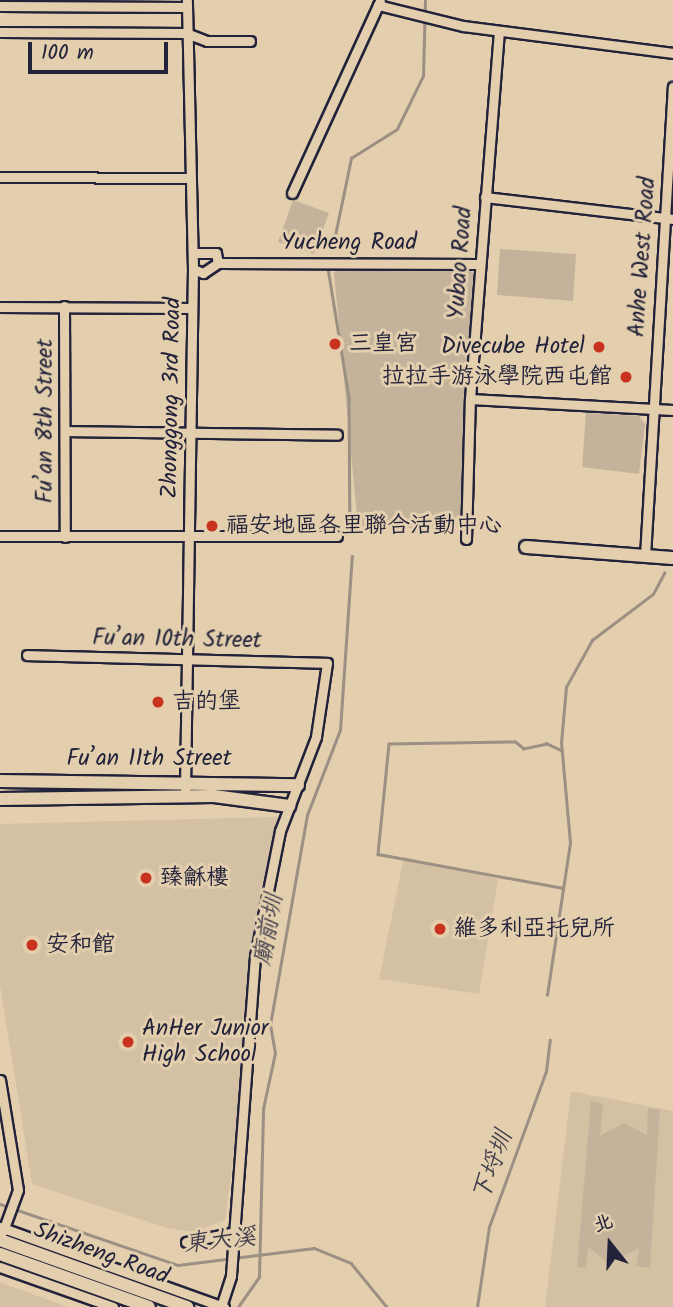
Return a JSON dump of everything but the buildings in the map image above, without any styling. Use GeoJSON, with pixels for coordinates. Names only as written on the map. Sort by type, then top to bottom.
{"type":"FeatureCollection","features":[{"type":"Feature","properties":{"kind":"street"},"geometry":{"type":"LineString","coordinates":[[292,193],[379,3],[499,32],[673,54]]}},
{"type":"Feature","properties":{"kind":"street"},"geometry":{"type":"LineString","coordinates":[[0,6],[187,4]]}},
{"type":"Feature","properties":{"kind":"street","name":"Zhonggong 3rd Road"},"geometry":{"type":"LineString","coordinates":[[185,796],[191,308],[194,269],[187,4]]}},
{"type":"Feature","properties":{"kind":"street"},"geometry":{"type":"LineString","coordinates":[[0,32],[186,33],[207,41],[250,41]]}},
{"type":"Feature","properties":{"kind":"street","name":"Yubao Road"},"geometry":{"type":"LineString","coordinates":[[466,539],[470,399],[499,32]]}},
{"type":"Feature","properties":{"kind":"street","name":"Anhe West Road"},"geometry":{"type":"LineString","coordinates":[[645,556],[653,408],[669,218],[673,87]]}},
{"type":"Feature","properties":{"kind":"street"},"geometry":{"type":"LineString","coordinates":[[0,177],[190,178]]}},
{"type":"Feature","properties":{"kind":"street"},"geometry":{"type":"LineString","coordinates":[[485,197],[669,218]]}},
{"type":"Feature","properties":{"kind":"street","name":"Yucheng Road"},"geometry":{"type":"LineString","coordinates":[[193,253],[216,253],[218,262]]}},
{"type":"Feature","properties":{"kind":"street","name":"Yucheng Road"},"geometry":{"type":"LineString","coordinates":[[194,269],[203,273],[218,262],[480,264]]}},
{"type":"Feature","properties":{"kind":"street"},"geometry":{"type":"LineString","coordinates":[[0,306],[191,308]]}},
{"type":"Feature","properties":{"kind":"street","name":"Fu’an 8th Street"},"geometry":{"type":"LineString","coordinates":[[64,306],[65,537]]}},
{"type":"Feature","properties":{"kind":"street"},"geometry":{"type":"LineString","coordinates":[[470,399],[673,410]]}},
{"type":"Feature","properties":{"kind":"street"},"geometry":{"type":"LineString","coordinates":[[66,431],[337,435]]}},
{"type":"Feature","properties":{"kind":"street"},"geometry":{"type":"LineString","coordinates":[[0,536],[337,536]]}},
{"type":"Feature","properties":{"kind":"street"},"geometry":{"type":"LineString","coordinates":[[526,547],[673,558]]}},
{"type":"Feature","properties":{"kind":"street","name":"Fu’an 10th Street"},"geometry":{"type":"LineString","coordinates":[[27,655],[327,663],[322,712],[298,785]]}},
{"type":"Feature","properties":{"kind":"street","name":"Fu’an 11th Street"},"geometry":{"type":"LineString","coordinates":[[0,781],[185,779],[298,785]]}},
{"type":"Feature","properties":{"kind":"street"},"geometry":{"type":"LineString","coordinates":[[222,1307],[232,1270],[230,1237],[255,956],[289,806],[298,785]]}},
{"type":"Feature","properties":{"kind":"street"},"geometry":{"type":"LineString","coordinates":[[0,799],[185,796],[289,806]]}},
{"type":"Feature","properties":{"kind":"street"},"geometry":{"type":"LineString","coordinates":[[0,1080],[18,1190],[1,1234]]}},
{"type":"Feature","properties":{"kind":"street","name":"Shizheng Road"},"geometry":{"type":"LineString","coordinates":[[1,1234],[222,1307]]}},
{"type":"Feature","properties":{"kind":"street","name":"Shizheng Road"},"geometry":{"type":"LineString","coordinates":[[1,1234],[187,1307]]}},
{"type":"Feature","properties":{"kind":"street"},"geometry":{"type":"LineString","coordinates":[[186,1242],[230,1237]]}},
{"type":"Feature","properties":{"kind":"street","name":"Shizheng Road"},"geometry":{"type":"LineString","coordinates":[[0,1254],[149,1307]]}},
{"type":"Feature","properties":{"kind":"street","name":"Shizheng Road"},"geometry":{"type":"LineString","coordinates":[[0,1267],[113,1307]]}},
{"type":"Feature","properties":{"kind":"shaded area"},"geometry":{"type":"Polygon","coordinates":[[[293,200],[329,213],[314,254],[278,242],[293,200]]]}},
{"type":"Feature","properties":{"kind":"shaded area"},"geometry":{"type":"Polygon","coordinates":[[[500,249],[576,254],[573,301],[497,295],[500,249]]]}},
{"type":"Feature","properties":{"kind":"shaded area"},"geometry":{"type":"Polygon","coordinates":[[[340,267],[468,268],[475,275],[461,524],[455,529],[358,527],[334,273],[340,267]]]}},
{"type":"Feature","properties":{"kind":"shaded area"},"geometry":{"type":"Polygon","coordinates":[[[586,413],[639,416],[645,424],[639,474],[582,467],[586,413]]]}},
{"type":"Feature","properties":{"kind":"shaded area","name":"AnHer Junior High School"},"geometry":{"type":"Polygon","coordinates":[[[277,817],[225,1220],[196,1232],[167,1228],[32,1184],[0,985],[0,824],[277,817]]]}},
{"type":"Feature","properties":{"kind":"shaded area","name":"維多利亞托兒所"},"geometry":{"type":"Polygon","coordinates":[[[404,857],[498,879],[479,994],[379,979],[404,857]]]}},
{"type":"Feature","properties":{"kind":"shaded area"},"geometry":{"type":"Polygon","coordinates":[[[571,1091],[673,1111],[673,1307],[545,1307],[571,1091]]]}},
{"type":"Feature","properties":{"kind":"shaded area"},"geometry":{"type":"Polygon","coordinates":[[[591,1101],[603,1104],[600,1136],[624,1123],[647,1135],[648,1108],[660,1110],[650,1268],[636,1266],[639,1249],[607,1262],[588,1247],[586,1268],[577,1267],[591,1101]]]}},
{"type":"Feature","properties":{"kind":"shaded area"},"geometry":{"type":"Polygon","coordinates":[[[0,1282],[5,1284],[68,1307],[0,1307],[0,1282]]]}},
{"type":"Feature","properties":{"kind":"waterway"},"geometry":{"type":"LineString","coordinates":[[332,250],[351,158],[397,129],[423,76],[425,0]]}},
{"type":"Feature","properties":{"kind":"waterway"},"geometry":{"type":"LineString","coordinates":[[328,268],[349,397],[350,530]]}},
{"type":"Feature","properties":{"kind":"waterway","name":"廟前圳"},"geometry":{"type":"LineString","coordinates":[[238,1307],[259,1277],[263,1109],[275,1053],[270,1025],[307,815],[340,730],[352,556]]}},
{"type":"Feature","properties":{"kind":"waterway"},"geometry":{"type":"LineString","coordinates":[[547,995],[570,843],[561,743],[566,687],[592,640],[653,594],[664,573]]}},
{"type":"Feature","properties":{"kind":"waterway"},"geometry":{"type":"LineString","coordinates":[[562,751],[547,744],[524,749],[515,742],[389,744],[378,854],[563,888]]}},
{"type":"Feature","properties":{"kind":"waterway","name":"下埒圳"},"geometry":{"type":"LineString","coordinates":[[477,1307],[489,1227],[546,1071],[550,1040]]}},
{"type":"Feature","properties":{"kind":"waterway","name":"東大溪"},"geometry":{"type":"LineString","coordinates":[[0,1204],[178,1265],[314,1248],[351,1263],[387,1307]]}},
{"type":"Feature","properties":{"kind":"place","name":"三皇宮"},"geometry":{"type":"Point","coordinates":[335,344]}},
{"type":"Feature","properties":{"kind":"place","name":"Divecube Hotel"},"geometry":{"type":"Point","coordinates":[599,347]}},
{"type":"Feature","properties":{"kind":"place","name":"拉拉手游泳學院西屯館"},"geometry":{"type":"Point","coordinates":[626,377]}},
{"type":"Feature","properties":{"kind":"place","name":"福安地區各里聯合活動中心"},"geometry":{"type":"Point","coordinates":[212,526]}},
{"type":"Feature","properties":{"kind":"place","name":"吉的堡"},"geometry":{"type":"Point","coordinates":[158,702]}},
{"type":"Feature","properties":{"kind":"place","name":"臻龢樓"},"geometry":{"type":"Point","coordinates":[146,878]}},
{"type":"Feature","properties":{"kind":"place","name":"維多利亞托兒所"},"geometry":{"type":"Point","coordinates":[440,929]}},
{"type":"Feature","properties":{"kind":"place","name":"安和館"},"geometry":{"type":"Point","coordinates":[32,945]}},
{"type":"Feature","properties":{"kind":"place","name":"AnHer Junior High School"},"geometry":{"type":"Point","coordinates":[128,1042]}}]}
